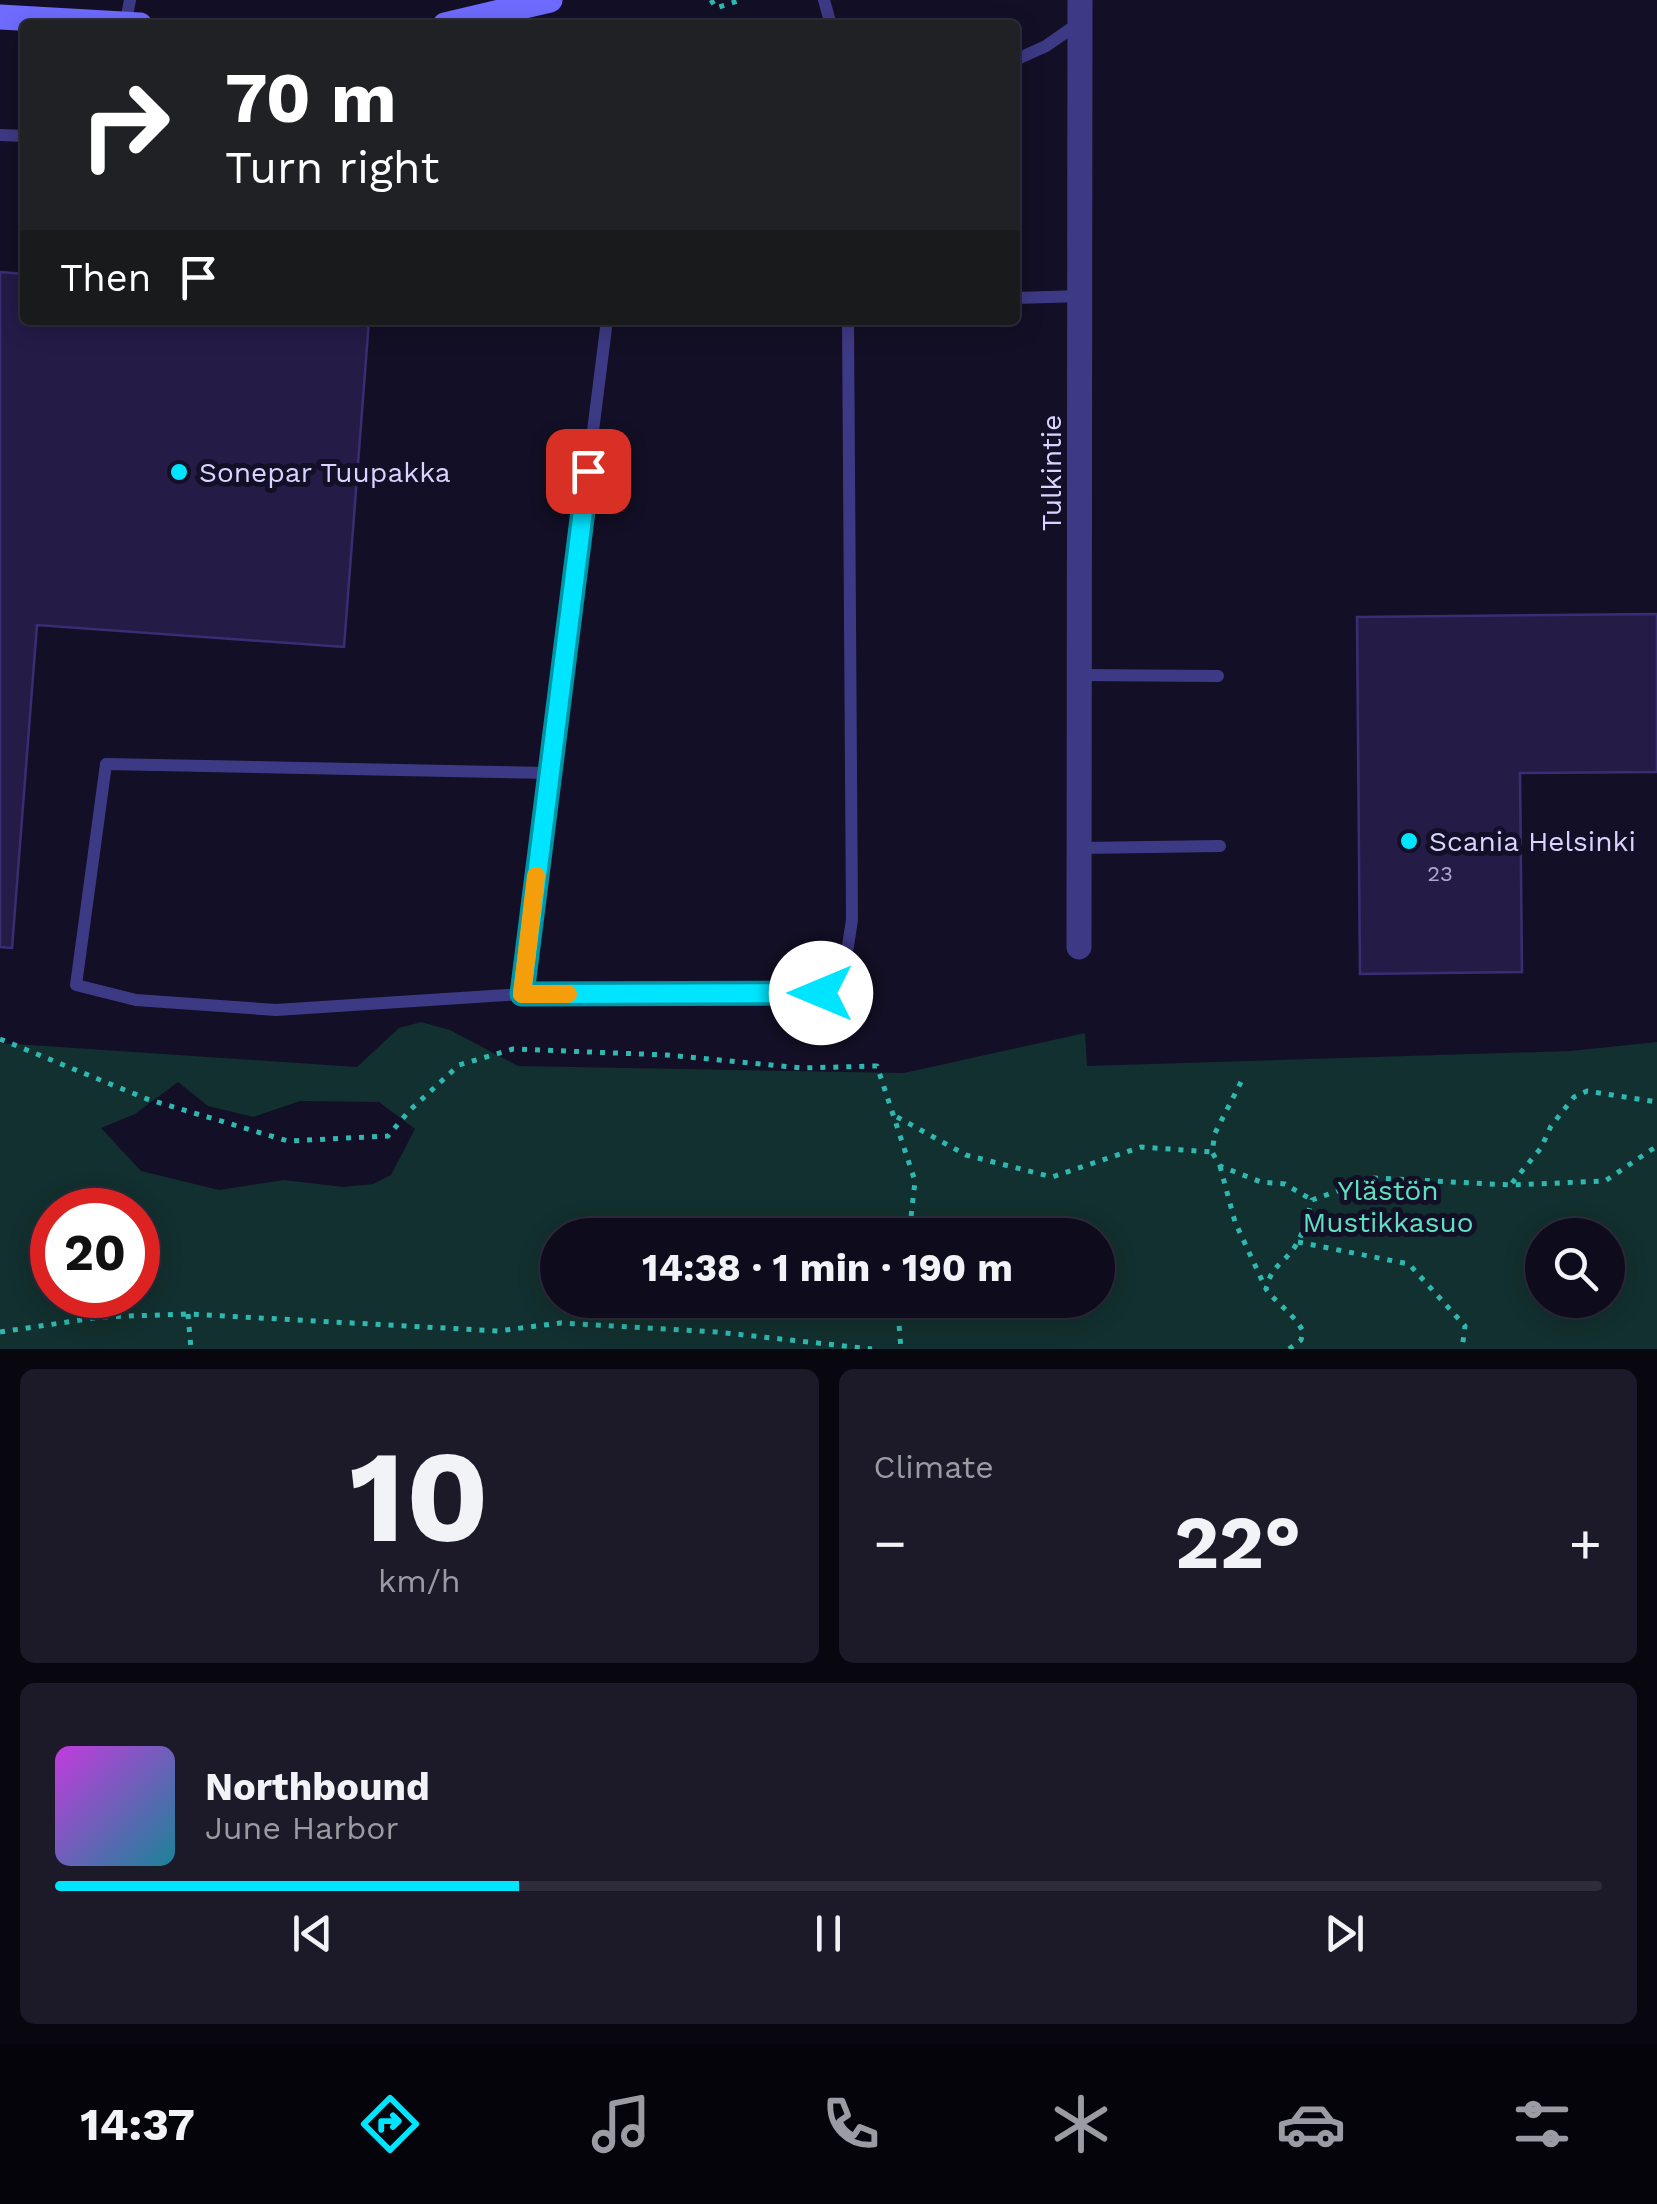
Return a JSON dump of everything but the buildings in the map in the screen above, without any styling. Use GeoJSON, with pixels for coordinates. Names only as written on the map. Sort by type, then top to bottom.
{"type":"FeatureCollection","features":[{"type":"Feature","properties":{"kind":"main road"},"geometry":{"type":"LineString","coordinates":[[466,20],[550,0]]}},
{"type":"Feature","properties":{"kind":"main road"},"geometry":{"type":"LineString","coordinates":[[0,17],[47,20]]}},
{"type":"Feature","properties":{"kind":"street","name":"Tulkintie"},"geometry":{"type":"LineString","coordinates":[[1079,948],[1080,12]]}},
{"type":"Feature","properties":{"kind":"lane"},"geometry":{"type":"LineString","coordinates":[[1020,58],[1046,46],[1080,12]]}},
{"type":"Feature","properties":{"kind":"lane"},"geometry":{"type":"LineString","coordinates":[[1020,298],[1082,296]]}},
{"type":"Feature","properties":{"kind":"lane"},"geometry":{"type":"LineString","coordinates":[[522,994],[607,325]]}},
{"type":"Feature","properties":{"kind":"lane"},"geometry":{"type":"LineString","coordinates":[[549,773],[106,764],[76,986],[136,1000],[276,1010],[522,994],[821,993],[845,965],[852,920],[848,325]]}},
{"type":"Feature","properties":{"kind":"lane"},"geometry":{"type":"LineString","coordinates":[[1079,675],[1218,676]]}},
{"type":"Feature","properties":{"kind":"lane"},"geometry":{"type":"LineString","coordinates":[[1080,848],[1220,846]]}},
{"type":"Feature","properties":{"kind":"path"},"geometry":{"type":"LineString","coordinates":[[711,0],[716,8],[741,0]]}},
{"type":"Feature","properties":{"kind":"path"},"geometry":{"type":"LineString","coordinates":[[0,1039],[147,1099],[288,1141],[388,1136],[408,1111],[459,1064],[514,1049],[667,1055],[801,1068],[877,1066],[915,1181],[912,1218]]}},
{"type":"Feature","properties":{"kind":"path"},"geometry":{"type":"LineString","coordinates":[[1240,1082],[1215,1133],[1212,1152],[1220,1166],[1235,1222],[1266,1289],[1291,1311],[1304,1330],[1301,1340],[1289,1349]]}},
{"type":"Feature","properties":{"kind":"path"},"geometry":{"type":"LineString","coordinates":[[1510,1185],[1541,1148],[1574,1097],[1587,1091],[1657,1102]]}},
{"type":"Feature","properties":{"kind":"path"},"geometry":{"type":"LineString","coordinates":[[896,1116],[966,1155],[1052,1177],[1141,1147],[1212,1152]]}},
{"type":"Feature","properties":{"kind":"path"},"geometry":{"type":"LineString","coordinates":[[1312,1200],[1374,1178],[1510,1185],[1605,1181],[1657,1146]]}},
{"type":"Feature","properties":{"kind":"path"},"geometry":{"type":"LineString","coordinates":[[1220,1166],[1261,1182],[1285,1184],[1312,1200]]}},
{"type":"Feature","properties":{"kind":"path"},"geometry":{"type":"LineString","coordinates":[[1266,1289],[1272,1269],[1298,1242],[1312,1200]]}},
{"type":"Feature","properties":{"kind":"path"},"geometry":{"type":"LineString","coordinates":[[1298,1242],[1410,1264],[1465,1326],[1462,1349]]}},
{"type":"Feature","properties":{"kind":"path"},"geometry":{"type":"LineString","coordinates":[[0,1332],[101,1317],[188,1314],[498,1331],[560,1323],[717,1332],[872,1349]]}},
{"type":"Feature","properties":{"kind":"path"},"geometry":{"type":"LineString","coordinates":[[188,1314],[191,1349]]}},
{"type":"Feature","properties":{"kind":"path"},"geometry":{"type":"LineString","coordinates":[[899,1318],[901,1349]]}},
{"type":"Feature","properties":{"kind":"green space","name":"Ylästön Mustikkasuo"},"geometry":{"type":"Polygon","coordinates":[[[421,1022],[450,1030],[518,1066],[904,1073],[1085,1033],[1087,1066],[1570,1051],[1657,1042],[1657,1349],[0,1349],[0,1043],[357,1067],[399,1028],[421,1022]],[[178,1082],[135,1114],[101,1128],[141,1171],[219,1190],[284,1180],[343,1187],[373,1184],[391,1175],[415,1129],[379,1102],[300,1101],[253,1117],[208,1106],[178,1082]]]}},
{"type":"Feature","properties":{"kind":"slow traffic"},"geometry":{"type":"LineString","coordinates":[[536,876],[522,994],[568,994]]}},
{"type":"Feature","properties":{"kind":"place","name":"Sonepar Tuupakka"},"geometry":{"type":"Point","coordinates":[179,472]}},
{"type":"Feature","properties":{"kind":"place","name":"Scania Helsinki"},"geometry":{"type":"Point","coordinates":[1409,841]}},
{"type":"Feature","properties":{"kind":"route"},"geometry":{"type":"LineString","coordinates":[[588,471],[522,994],[821,993]]}}]}
